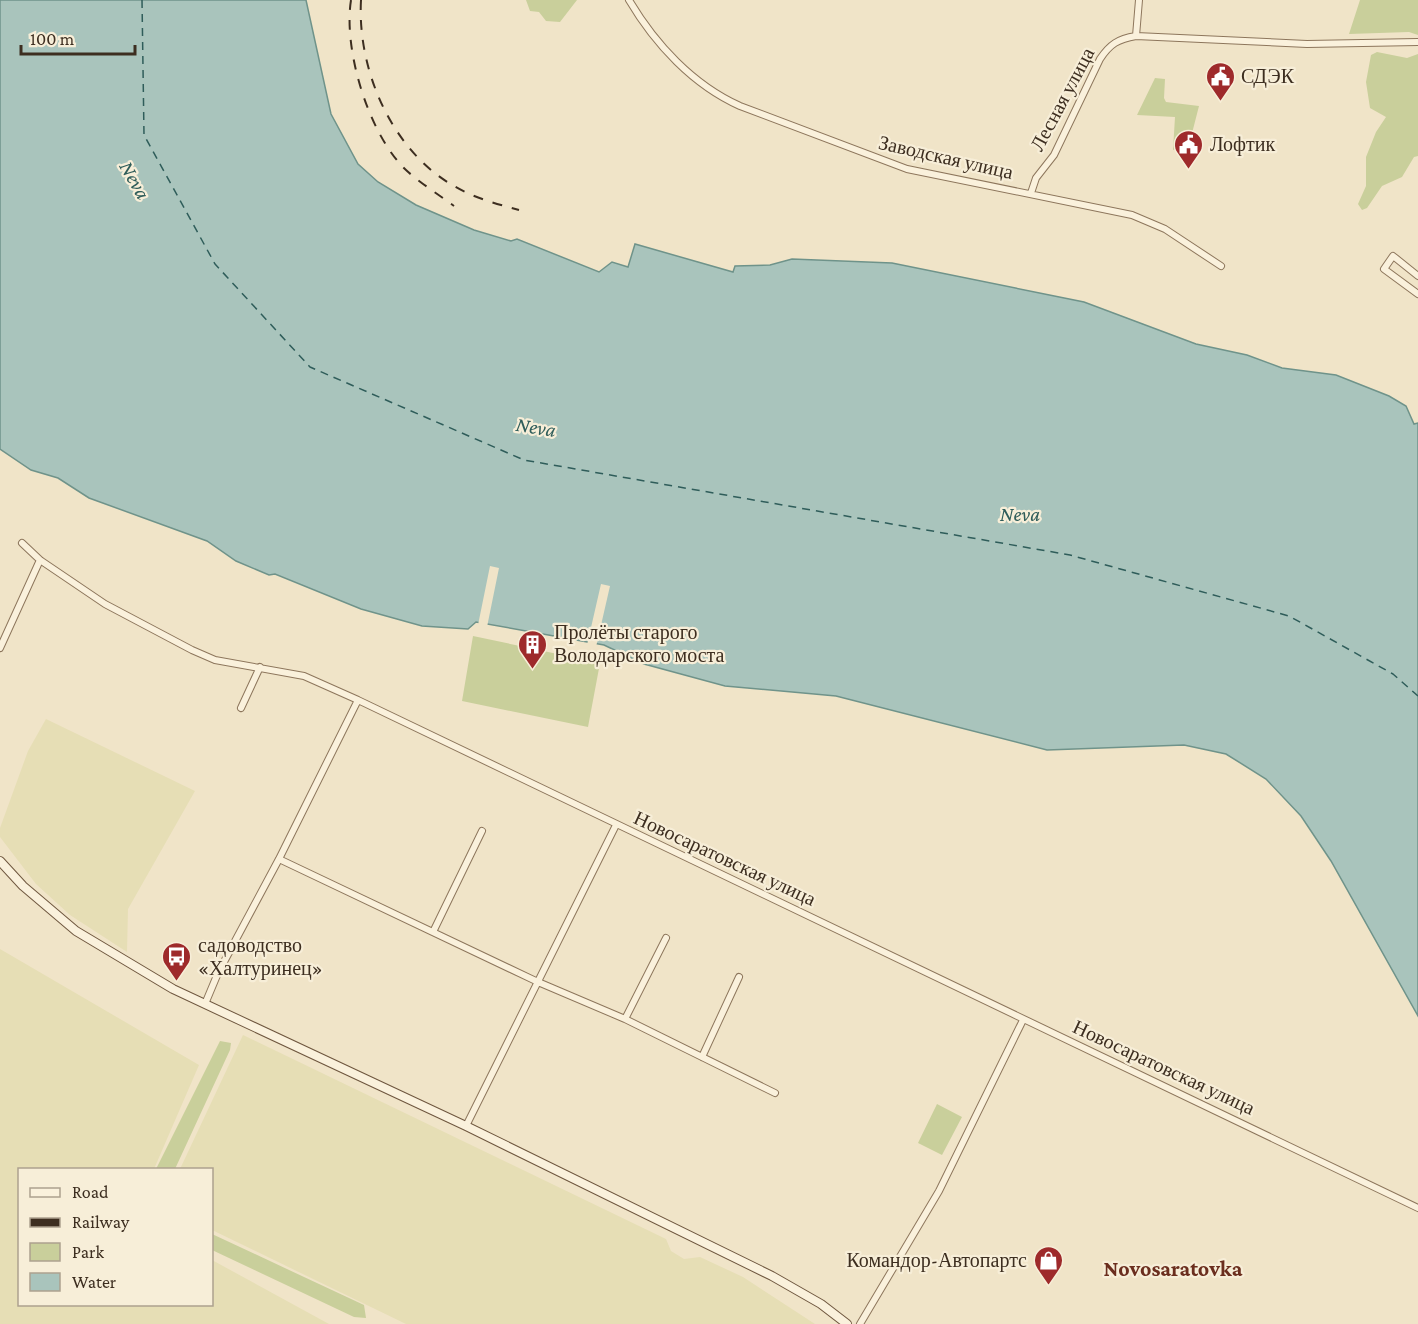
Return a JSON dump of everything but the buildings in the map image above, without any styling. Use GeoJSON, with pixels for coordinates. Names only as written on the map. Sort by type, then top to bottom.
{"type":"FeatureCollection","features":[{"type":"Feature","properties":{"kind":"main road"},"geometry":{"type":"LineString","coordinates":[[0,861],[41,902],[94,944],[173,989],[466,1126],[772,1276],[821,1304],[847,1324]]}},
{"type":"Feature","properties":{"kind":"street","name":"Заводская улица"},"geometry":{"type":"LineString","coordinates":[[629,0],[645,27],[686,70],[731,102],[908,169],[1132,215],[1165,229],[1221,266]]}},
{"type":"Feature","properties":{"kind":"street"},"geometry":{"type":"LineString","coordinates":[[1139,0],[1136,36],[1307,44],[1418,42]]}},
{"type":"Feature","properties":{"kind":"street","name":"Лесная улица"},"geometry":{"type":"LineString","coordinates":[[1031,193],[1036,178],[1054,155],[1100,58],[1109,46],[1121,39],[1136,36]]}},
{"type":"Feature","properties":{"kind":"street"},"geometry":{"type":"LineString","coordinates":[[1418,276],[1393,256],[1384,269],[1418,294]]}},
{"type":"Feature","properties":{"kind":"street","name":"Новосаратовская улица"},"geometry":{"type":"LineString","coordinates":[[22,543],[40,560],[105,604],[192,650],[215,660],[304,676],[358,700],[1418,1208]]}},
{"type":"Feature","properties":{"kind":"street"},"geometry":{"type":"LineString","coordinates":[[0,648],[40,560]]}},
{"type":"Feature","properties":{"kind":"street"},"geometry":{"type":"LineString","coordinates":[[241,708],[260,667]]}},
{"type":"Feature","properties":{"kind":"street"},"geometry":{"type":"LineString","coordinates":[[205,1004],[218,973],[279,859],[358,700]]}},
{"type":"Feature","properties":{"kind":"street"},"geometry":{"type":"LineString","coordinates":[[466,1126],[616,825]]}},
{"type":"Feature","properties":{"kind":"street"},"geometry":{"type":"LineString","coordinates":[[433,932],[482,831]]}},
{"type":"Feature","properties":{"kind":"street"},"geometry":{"type":"LineString","coordinates":[[279,859],[538,982],[625,1019],[775,1092]]}},
{"type":"Feature","properties":{"kind":"street"},"geometry":{"type":"LineString","coordinates":[[625,1019],[666,938]]}},
{"type":"Feature","properties":{"kind":"street"},"geometry":{"type":"LineString","coordinates":[[702,1057],[739,976]]}},
{"type":"Feature","properties":{"kind":"street"},"geometry":{"type":"LineString","coordinates":[[860,1324],[939,1191],[1023,1020]]}},
{"type":"Feature","properties":{"kind":"shaded area"},"geometry":{"type":"Polygon","coordinates":[[[46,719],[195,791],[128,909],[127,952],[70,915],[36,884],[0,837],[0,828],[28,751],[46,719]]]}},
{"type":"Feature","properties":{"kind":"shaded area"},"geometry":{"type":"Polygon","coordinates":[[[0,949],[199,1065],[154,1168],[18,1168],[18,1306],[213,1306],[213,1261],[329,1324],[0,1324],[0,949]]]}},
{"type":"Feature","properties":{"kind":"shaded area"},"geometry":{"type":"Polygon","coordinates":[[[243,1035],[666,1239],[671,1251],[684,1259],[700,1257],[743,1277],[815,1324],[406,1324],[213,1230],[213,1168],[180,1168],[243,1035]]]}},
{"type":"Feature","properties":{"kind":"green space"},"geometry":{"type":"Polygon","coordinates":[[[526,0],[577,0],[560,22],[546,21],[539,12],[530,11],[526,0]]]}},
{"type":"Feature","properties":{"kind":"green space"},"geometry":{"type":"Polygon","coordinates":[[[1360,0],[1418,0],[1418,35],[1409,32],[1349,34],[1360,0]]]}},
{"type":"Feature","properties":{"kind":"green space"},"geometry":{"type":"Polygon","coordinates":[[[1377,52],[1407,58],[1418,54],[1418,156],[1414,157],[1402,177],[1382,186],[1367,208],[1362,210],[1358,204],[1366,186],[1366,157],[1376,132],[1386,117],[1370,108],[1366,82],[1371,55],[1377,52]]]}},
{"type":"Feature","properties":{"kind":"green space"},"geometry":{"type":"Polygon","coordinates":[[[1155,78],[1165,79],[1164,98],[1166,102],[1199,106],[1189,145],[1173,150],[1175,117],[1137,115],[1155,78]]]}},
{"type":"Feature","properties":{"kind":"green space"},"geometry":{"type":"Polygon","coordinates":[[[473,636],[600,663],[588,727],[462,701],[473,636]]]}},
{"type":"Feature","properties":{"kind":"green space"},"geometry":{"type":"Polygon","coordinates":[[[220,1041],[231,1043],[230,1050],[175,1168],[156,1168],[220,1041]]]}},
{"type":"Feature","properties":{"kind":"green space"},"geometry":{"type":"Polygon","coordinates":[[[937,1104],[962,1117],[942,1155],[918,1143],[937,1104]]]}},
{"type":"Feature","properties":{"kind":"green space"},"geometry":{"type":"Polygon","coordinates":[[[213,1234],[364,1305],[366,1318],[354,1317],[213,1250],[213,1234]]]}},
{"type":"Feature","properties":{"kind":"water","name":"Neva"},"geometry":{"type":"Polygon","coordinates":[[[0,0],[306,0],[331,114],[358,164],[378,182],[416,205],[474,230],[511,241],[517,239],[599,272],[612,262],[628,267],[635,244],[733,272],[735,266],[770,265],[792,259],[892,263],[1084,302],[1196,344],[1247,355],[1282,368],[1336,375],[1389,396],[1406,406],[1414,424],[1418,423],[1418,1016],[1331,861],[1301,816],[1266,779],[1226,754],[1184,745],[1047,750],[836,696],[725,686],[644,664],[604,645],[476,622],[468,629],[422,626],[361,609],[275,574],[269,575],[236,561],[207,541],[89,498],[58,478],[31,470],[0,449],[0,0]]]}},
{"type":"Feature","properties":{"kind":"pier"},"geometry":{"type":"Polygon","coordinates":[[[490,566],[499,568],[487,627],[478,625],[490,566]]]}},
{"type":"Feature","properties":{"kind":"pier"},"geometry":{"type":"Polygon","coordinates":[[[601,584],[610,586],[596,647],[587,645],[601,584]]]}},
{"type":"Feature","properties":{"kind":"ferry route"},"geometry":{"type":"LineString","coordinates":[[142,0],[144,135],[215,264],[310,367],[524,460],[1070,555],[1289,616],[1393,674],[1418,696]]}},
{"type":"Feature","properties":{"kind":"railway"},"geometry":{"type":"LineString","coordinates":[[351,0],[351,43],[355,67],[370,114],[393,155],[406,170],[454,206]]}},
{"type":"Feature","properties":{"kind":"railway"},"geometry":{"type":"LineString","coordinates":[[361,0],[361,27],[365,54],[372,80],[396,130],[432,171],[454,186],[494,203],[519,210]]}},
{"type":"Feature","properties":{"kind":"place","name":"СДЭК"},"geometry":{"type":"Point","coordinates":[1220,102]}},
{"type":"Feature","properties":{"kind":"place","name":"Лофтик"},"geometry":{"type":"Point","coordinates":[1189,170]}},
{"type":"Feature","properties":{"kind":"place","name":"Пролёты старого Володарского моста"},"geometry":{"type":"Point","coordinates":[533,670]}},
{"type":"Feature","properties":{"kind":"place","name":"садоводство «Халтуринец»"},"geometry":{"type":"Point","coordinates":[177,982]}},
{"type":"Feature","properties":{"kind":"place","name":"Командор-Автопартс"},"geometry":{"type":"Point","coordinates":[1048,1286]}},
{"type":"Feature","properties":{"kind":"district","name":"Novosaratovka"},"geometry":{"type":"Point","coordinates":[1173,1268]}}]}
